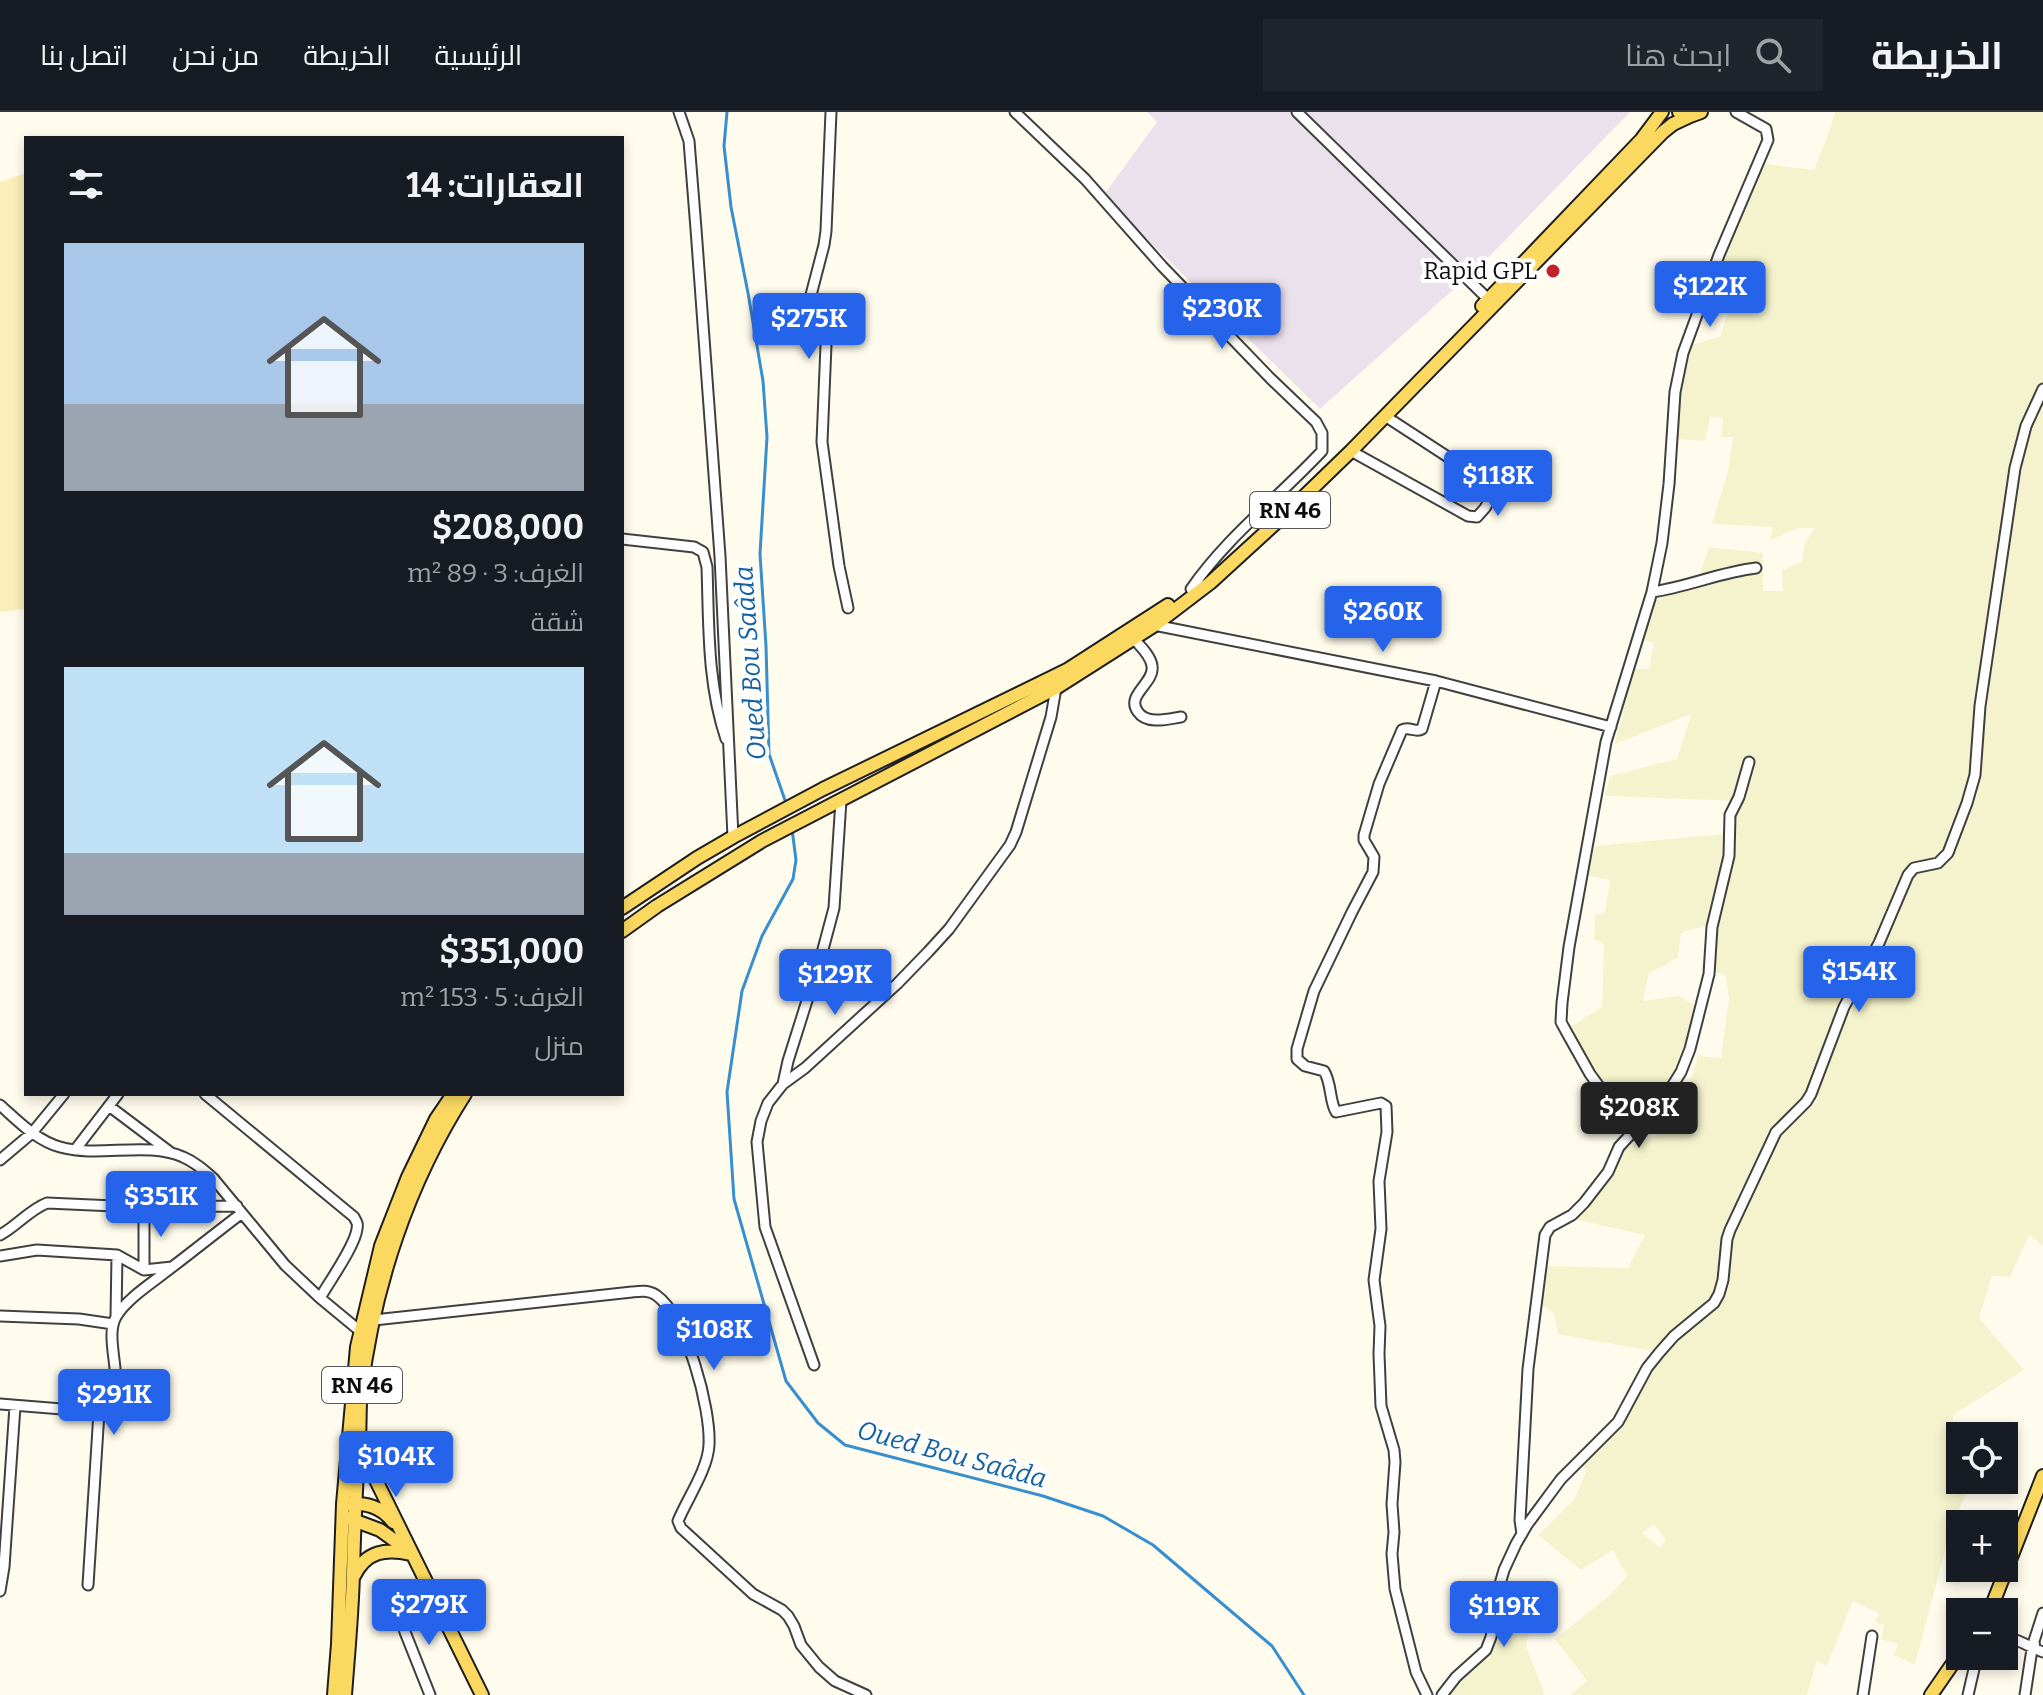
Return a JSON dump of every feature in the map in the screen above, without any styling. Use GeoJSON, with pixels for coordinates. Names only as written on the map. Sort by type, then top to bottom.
{"type":"FeatureCollection","features":[{"type":"Feature","properties":{"kind":"main road","name":"RN 46"},"geometry":{"type":"LineString","coordinates":[[624,907],[733,837],[823,789],[1067,670],[1150,623],[1210,583],[1290,510],[1385,416],[1641,140],[1662,112]]}},
{"type":"Feature","properties":{"kind":"main road","name":"RN 46"},"geometry":{"type":"LineString","coordinates":[[624,930],[762,841],[1056,688],[1134,639],[1244,544],[1663,132],[1690,113]]}},
{"type":"Feature","properties":{"kind":"main road","name":"RN 46"},"geometry":{"type":"LineString","coordinates":[[334,1695],[360,1331],[381,1246],[408,1177],[436,1119],[452,1096]]}},
{"type":"Feature","properties":{"kind":"main road","name":"RN 46"},"geometry":{"type":"LineString","coordinates":[[345,1695],[353,1577],[348,1511],[367,1352],[392,1246],[419,1178],[444,1127],[464,1096]]}},
{"type":"Feature","properties":{"kind":"main road"},"geometry":{"type":"LineString","coordinates":[[359,1438],[371,1470],[482,1695]]}},
{"type":"Feature","properties":{"kind":"main road"},"geometry":{"type":"LineString","coordinates":[[1995,1598],[2043,1476]]}},
{"type":"Feature","properties":{"kind":"main road"},"geometry":{"type":"LineString","coordinates":[[348,1511],[364,1504],[382,1510],[414,1555]]}},
{"type":"Feature","properties":{"kind":"main road"},"geometry":{"type":"LineString","coordinates":[[348,1511],[414,1555]]}},
{"type":"Feature","properties":{"kind":"main road"},"geometry":{"type":"LineString","coordinates":[[353,1577],[365,1560],[374,1554],[394,1550],[414,1555]]}},
{"type":"Feature","properties":{"kind":"main road"},"geometry":{"type":"LineString","coordinates":[[1931,1695],[1948,1670]]}},
{"type":"Feature","properties":{"kind":"street"},"geometry":{"type":"LineString","coordinates":[[679,112],[689,141],[720,556],[733,837]]}},
{"type":"Feature","properties":{"kind":"street"},"geometry":{"type":"LineString","coordinates":[[831,112],[826,231],[811,295],[826,345],[822,442],[848,608]]}},
{"type":"Feature","properties":{"kind":"street"},"geometry":{"type":"LineString","coordinates":[[1015,112],[1085,179],[1162,266],[1316,422],[1322,433],[1322,451],[1218,553],[1191,589]]}},
{"type":"Feature","properties":{"kind":"street"},"geometry":{"type":"LineString","coordinates":[[1297,112],[1491,302]]}},
{"type":"Feature","properties":{"kind":"street"},"geometry":{"type":"LineString","coordinates":[[1630,1135],[1561,1022],[1562,1003],[1569,947],[1606,742],[1652,592],[1662,543],[1675,392],[1683,353],[1719,255],[1768,140],[1766,129],[1736,112]]}},
{"type":"Feature","properties":{"kind":"street"},"geometry":{"type":"LineString","coordinates":[[1442,1695],[1456,1677],[1486,1650],[1500,1584],[1508,1559],[1522,1534],[1561,1479],[1618,1422],[1653,1360],[1674,1336],[1714,1303],[1723,1280],[1730,1230],[1776,1132],[1811,1094],[1844,1007],[1879,943],[1908,875],[1914,868],[1938,863],[1948,853],[1975,775],[1980,706],[2015,468],[2026,426],[2043,389]]}},
{"type":"Feature","properties":{"kind":"street"},"geometry":{"type":"LineString","coordinates":[[1351,451],[1468,516],[1479,516],[1494,492],[1491,485],[1385,416]]}},
{"type":"Feature","properties":{"kind":"street"},"geometry":{"type":"LineString","coordinates":[[624,539],[694,547],[706,558],[711,671],[717,711],[730,753]]}},
{"type":"Feature","properties":{"kind":"street"},"geometry":{"type":"LineString","coordinates":[[1652,592],[1756,568]]}},
{"type":"Feature","properties":{"kind":"street"},"geometry":{"type":"LineString","coordinates":[[1150,623],[1436,681],[1611,727]]}},
{"type":"Feature","properties":{"kind":"street"},"geometry":{"type":"LineString","coordinates":[[1134,639],[1153,667],[1151,677],[1136,699],[1136,709],[1148,719],[1181,717]]}},
{"type":"Feature","properties":{"kind":"street"},"geometry":{"type":"LineString","coordinates":[[1427,1695],[1416,1672],[1395,1589],[1392,1480],[1395,1462],[1381,1406],[1380,1326],[1374,1280],[1381,1229],[1379,1181],[1387,1132],[1386,1106],[1381,1103],[1336,1112],[1324,1071],[1305,1066],[1297,1059],[1297,1049],[1314,991],[1373,872],[1374,857],[1364,835],[1379,784],[1402,730],[1422,729],[1436,681]]}},
{"type":"Feature","properties":{"kind":"street"},"geometry":{"type":"LineString","coordinates":[[814,1365],[765,1227],[757,1142],[761,1121],[768,1103],[783,1084],[805,1068],[897,984],[949,929],[1010,845],[1051,717],[1056,688]]}},
{"type":"Feature","properties":{"kind":"street"},"geometry":{"type":"LineString","coordinates":[[1522,1534],[1520,1520],[1528,1369],[1545,1235],[1550,1227],[1572,1215],[1584,1203],[1608,1172],[1619,1147],[1630,1135],[1647,1126],[1681,1072],[1709,974],[1712,927],[1729,856],[1730,815],[1749,762]]}},
{"type":"Feature","properties":{"kind":"street"},"geometry":{"type":"LineString","coordinates":[[783,1084],[834,908],[841,800]]}},
{"type":"Feature","properties":{"kind":"street"},"geometry":{"type":"LineString","coordinates":[[0,1160],[32,1133],[62,1096]]}},
{"type":"Feature","properties":{"kind":"street"},"geometry":{"type":"LineString","coordinates":[[75,1150],[116,1096]]}},
{"type":"Feature","properties":{"kind":"street"},"geometry":{"type":"LineString","coordinates":[[207,1096],[357,1222],[352,1243],[320,1298]]}},
{"type":"Feature","properties":{"kind":"street"},"geometry":{"type":"LineString","coordinates":[[0,1105],[32,1133],[58,1147],[172,1153],[199,1166],[213,1178],[285,1265],[360,1331]]}},
{"type":"Feature","properties":{"kind":"street"},"geometry":{"type":"LineString","coordinates":[[109,1106],[172,1153]]}},
{"type":"Feature","properties":{"kind":"street"},"geometry":{"type":"LineString","coordinates":[[0,1235],[47,1203],[240,1210]]}},
{"type":"Feature","properties":{"kind":"street"},"geometry":{"type":"LineString","coordinates":[[144,1207],[144,1270]]}},
{"type":"Feature","properties":{"kind":"street"},"geometry":{"type":"LineString","coordinates":[[114,1320],[131,1300],[240,1210]]}},
{"type":"Feature","properties":{"kind":"street"},"geometry":{"type":"LineString","coordinates":[[0,1256],[37,1250],[117,1255],[144,1270],[172,1267]]}},
{"type":"Feature","properties":{"kind":"street"},"geometry":{"type":"LineString","coordinates":[[0,1404],[99,1412],[109,1408],[116,1395],[114,1320],[117,1255]]}},
{"type":"Feature","properties":{"kind":"street"},"geometry":{"type":"LineString","coordinates":[[374,1320],[632,1292],[653,1293],[672,1312],[678,1325],[700,1383],[709,1425],[709,1449],[678,1521],[681,1528],[753,1594],[782,1610],[794,1626],[801,1645],[819,1667],[835,1681],[866,1695]]}},
{"type":"Feature","properties":{"kind":"street"},"geometry":{"type":"LineString","coordinates":[[0,1316],[114,1320]]}},
{"type":"Feature","properties":{"kind":"street"},"geometry":{"type":"LineString","coordinates":[[0,1591],[15,1406]]}},
{"type":"Feature","properties":{"kind":"street"},"geometry":{"type":"LineString","coordinates":[[88,1585],[99,1412]]}},
{"type":"Feature","properties":{"kind":"street"},"geometry":{"type":"LineString","coordinates":[[430,1695],[402,1621],[412,1609],[436,1603]]}},
{"type":"Feature","properties":{"kind":"street"},"geometry":{"type":"LineString","coordinates":[[2025,1695],[2037,1650],[2034,1641],[2043,1613]]}},
{"type":"Feature","properties":{"kind":"street"},"geometry":{"type":"LineString","coordinates":[[1863,1695],[1872,1636]]}},
{"type":"Feature","properties":{"kind":"street"},"geometry":{"type":"LineString","coordinates":[[2018,1640],[2037,1650]]}},
{"type":"Feature","properties":{"kind":"street"},"geometry":{"type":"LineString","coordinates":[[1968,1695],[1974,1670]]}},
{"type":"Feature","properties":{"kind":"shaded area"},"geometry":{"type":"Polygon","coordinates":[[[1147,112],[1630,112],[1484,262],[1320,409],[1103,196],[1157,122],[1147,112]]]}},
{"type":"Feature","properties":{"kind":"shaded area"},"geometry":{"type":"Polygon","coordinates":[[[1835,112],[2043,112],[2043,1246],[2029,1235],[2010,1277],[1992,1276],[1979,1318],[2024,1370],[1953,1415],[1952,1422],[1946,1422],[1946,1494],[1966,1494],[1959,1510],[1946,1510],[1946,1547],[1915,1665],[1894,1655],[1898,1644],[1881,1639],[1884,1625],[1875,1623],[1879,1613],[1853,1601],[1827,1666],[1817,1660],[1807,1695],[1570,1695],[1587,1681],[1555,1639],[1609,1596],[1627,1576],[1613,1550],[1581,1570],[1538,1535],[1574,1500],[1587,1470],[1573,1460],[1617,1419],[1656,1352],[1558,1334],[1554,1314],[1539,1303],[1548,1266],[1628,1268],[1645,1235],[1569,1218],[1601,1191],[1624,1149],[1657,1135],[1690,1084],[1698,1056],[1721,1058],[1729,998],[1725,975],[1713,972],[1711,924],[1681,933],[1678,958],[1649,973],[1643,1001],[1679,996],[1696,1006],[1677,1073],[1651,1116],[1642,1098],[1617,1109],[1568,1028],[1602,1007],[1604,944],[1594,939],[1595,915],[1605,913],[1610,880],[1587,875],[1595,846],[1724,834],[1739,801],[1605,796],[1610,776],[1677,759],[1691,714],[1615,744],[1634,669],[1649,669],[1654,643],[1643,640],[1654,601],[1697,583],[1709,547],[1763,553],[1763,591],[1783,591],[1782,570],[1802,562],[1805,542],[1815,528],[1799,528],[1770,540],[1773,527],[1712,524],[1728,471],[1733,437],[1721,437],[1723,418],[1710,417],[1705,441],[1677,439],[1679,388],[1691,345],[1720,337],[1730,306],[1712,302],[1721,260],[1764,164],[1814,170],[1835,112]],[[1654,1524],[1642,1533],[1660,1547],[1666,1540],[1654,1524]]]}},
{"type":"Feature","properties":{"kind":"shaded area"},"geometry":{"type":"Polygon","coordinates":[[[1504,1598],[1530,1628],[1526,1646],[1545,1695],[1449,1695],[1451,1688],[1492,1647],[1504,1598]]]}},
{"type":"Feature","properties":{"kind":"sand"},"geometry":{"type":"Polygon","coordinates":[[[24,174],[24,609],[0,612],[0,182],[24,174]]]}},
{"type":"Feature","properties":{"kind":"waterway","name":"Oued Bou Saâda"},"geometry":{"type":"LineString","coordinates":[[727,112],[724,146],[731,207],[763,381],[767,437],[760,554],[769,754],[787,806]]}},
{"type":"Feature","properties":{"kind":"waterway","name":"Oued Bou Saâda"},"geometry":{"type":"LineString","coordinates":[[792,829],[796,860],[793,879],[762,936],[742,991],[727,1092],[734,1199],[786,1381],[818,1423],[845,1445],[1043,1496],[1103,1516],[1153,1545],[1272,1646],[1304,1695]]}},
{"type":"Feature","properties":{"kind":"place","name":"Rapid GPL"},"geometry":{"type":"Point","coordinates":[1553,271]}}]}
